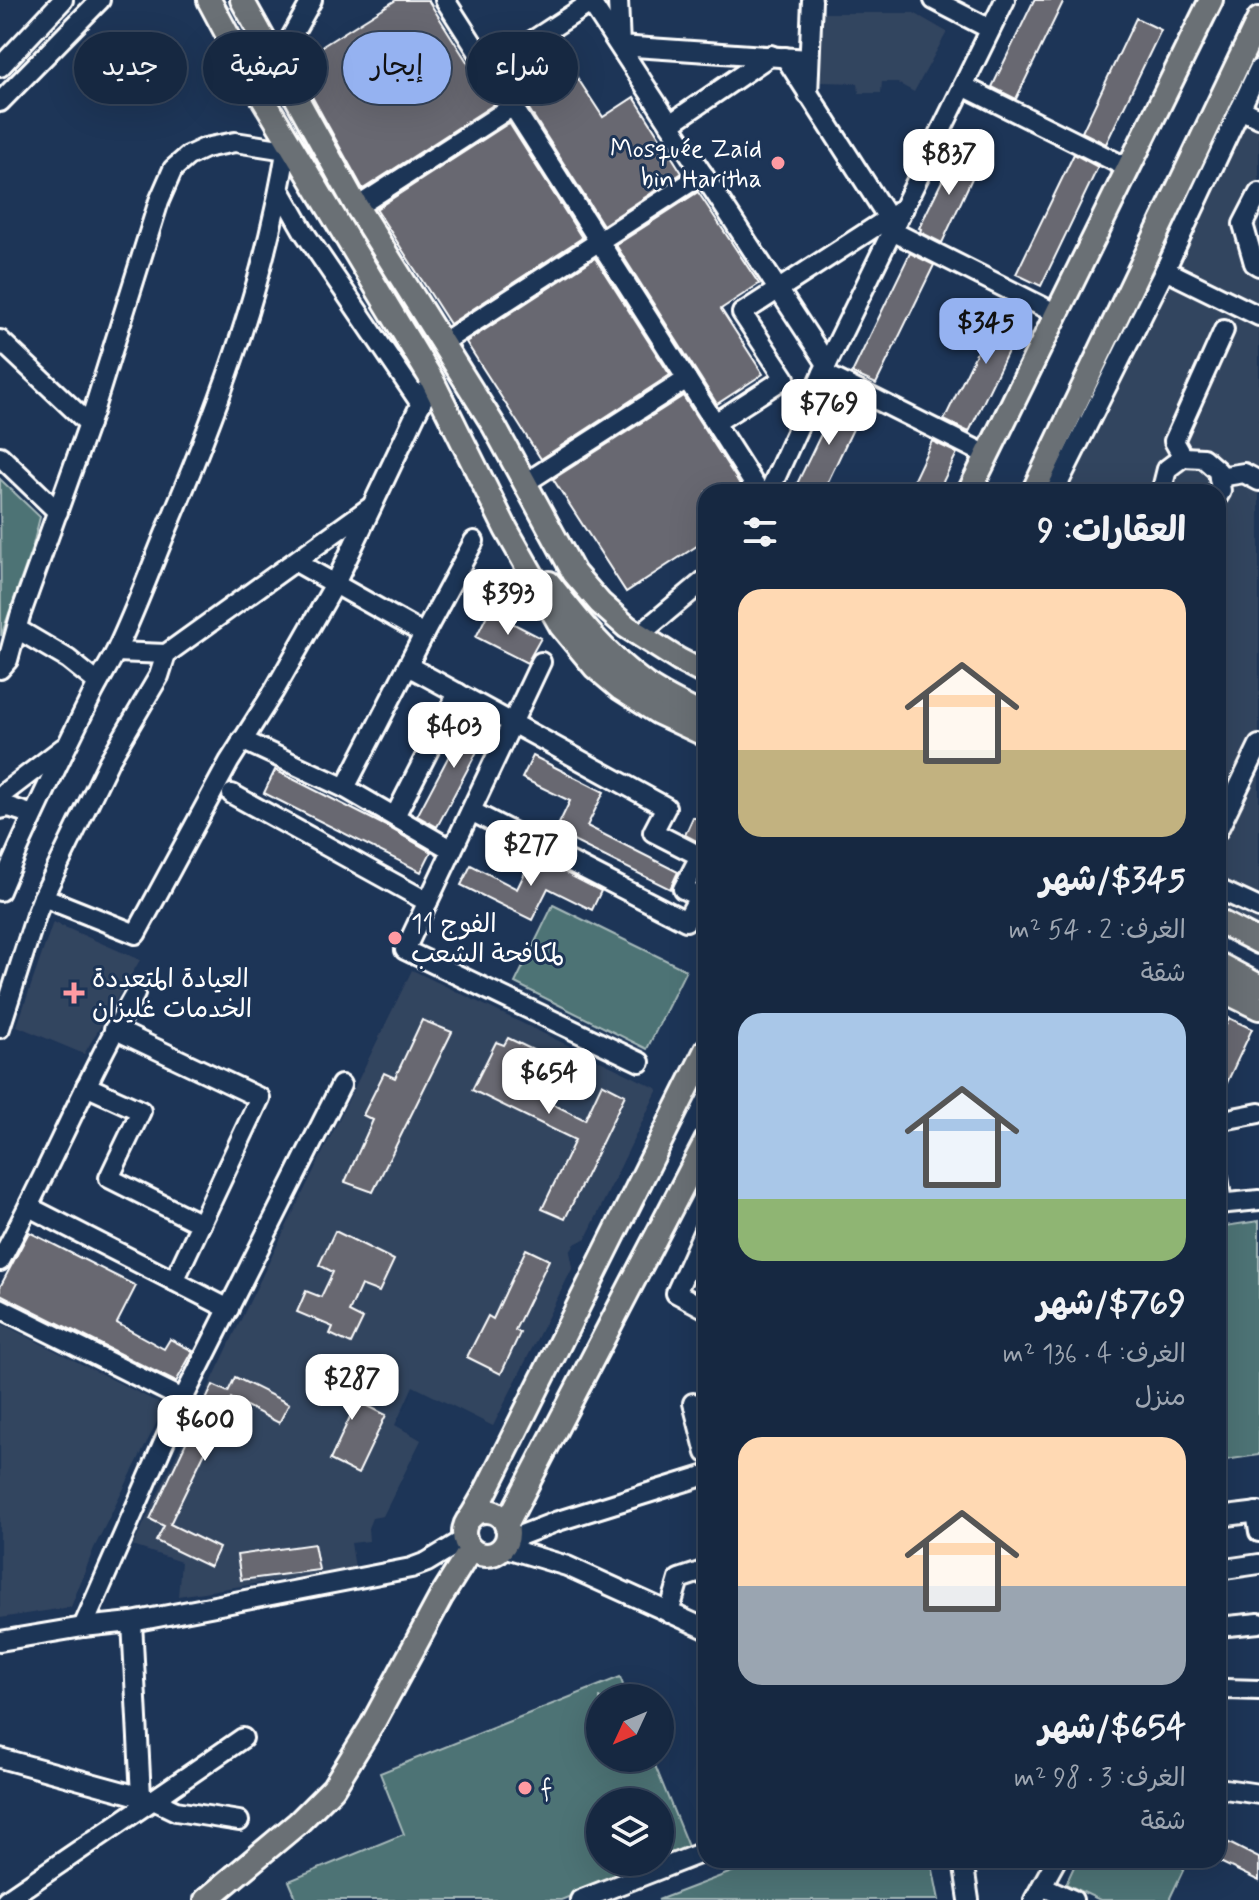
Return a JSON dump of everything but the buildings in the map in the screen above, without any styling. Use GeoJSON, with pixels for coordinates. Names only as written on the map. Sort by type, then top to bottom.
{"type":"FeatureCollection","features":[{"type":"Feature","properties":{"kind":"main road"},"geometry":{"type":"LineString","coordinates":[[209,0],[287,145],[432,380],[506,529],[561,626],[595,667],[621,689],[657,712],[698,731]]}},
{"type":"Feature","properties":{"kind":"main road"},"geometry":{"type":"LineString","coordinates":[[242,0],[259,32]]}},
{"type":"Feature","properties":{"kind":"main road"},"geometry":{"type":"LineString","coordinates":[[973,484],[1211,0]]}},
{"type":"Feature","properties":{"kind":"main road"},"geometry":{"type":"LineString","coordinates":[[1037,484],[1259,19]]}},
{"type":"Feature","properties":{"kind":"main road"},"geometry":{"type":"LineString","coordinates":[[299,104],[357,207],[494,426],[585,597],[634,644],[698,684]]}},
{"type":"Feature","properties":{"kind":"main road"},"geometry":{"type":"LineString","coordinates":[[506,529],[578,620],[619,664],[644,684],[698,713]]}},
{"type":"Feature","properties":{"kind":"main road"},"geometry":{"type":"LineString","coordinates":[[574,573],[600,603],[627,627],[698,670]]}},
{"type":"Feature","properties":{"kind":"main road"},"geometry":{"type":"LineString","coordinates":[[1226,925],[1259,942]]}},
{"type":"Feature","properties":{"kind":"main road"},"geometry":{"type":"LineString","coordinates":[[1226,942],[1259,958]]}},
{"type":"Feature","properties":{"kind":"main road"},"geometry":{"type":"LineString","coordinates":[[1226,968],[1259,986]]}},
{"type":"Feature","properties":{"kind":"main road"},"geometry":{"type":"LineString","coordinates":[[1226,992],[1259,1008]]}},
{"type":"Feature","properties":{"kind":"main road"},"geometry":{"type":"LineString","coordinates":[[206,1900],[298,1823],[333,1788],[372,1725],[468,1544],[465,1527],[698,1066]]}},
{"type":"Feature","properties":{"kind":"main road"},"geometry":{"type":"LineString","coordinates":[[468,1544],[481,1554],[498,1551],[698,1157]]}},
{"type":"Feature","properties":{"kind":"main road"},"geometry":{"type":"LineString","coordinates":[[471,1517],[490,1512],[502,1519],[505,1538]]}},
{"type":"Feature","properties":{"kind":"street"},"geometry":{"type":"LineString","coordinates":[[0,67],[63,0]]}},
{"type":"Feature","properties":{"kind":"street"},"geometry":{"type":"LineString","coordinates":[[0,102],[100,0]]}},
{"type":"Feature","properties":{"kind":"street"},"geometry":{"type":"LineString","coordinates":[[294,32],[312,0]]}},
{"type":"Feature","properties":{"kind":"street"},"geometry":{"type":"LineString","coordinates":[[445,0],[467,34]]}},
{"type":"Feature","properties":{"kind":"street"},"geometry":{"type":"LineString","coordinates":[[618,0],[620,46]]}},
{"type":"Feature","properties":{"kind":"street"},"geometry":{"type":"LineString","coordinates":[[808,95],[812,0]]}},
{"type":"Feature","properties":{"kind":"street"},"geometry":{"type":"LineString","coordinates":[[934,0],[990,29]]}},
{"type":"Feature","properties":{"kind":"street"},"geometry":{"type":"LineString","coordinates":[[773,484],[895,219],[1005,0]]}},
{"type":"Feature","properties":{"kind":"street"},"geometry":{"type":"LineString","coordinates":[[544,32],[590,1],[778,289],[825,369],[987,455]]}},
{"type":"Feature","properties":{"kind":"street"},"geometry":{"type":"LineString","coordinates":[[620,46],[809,59]]}},
{"type":"Feature","properties":{"kind":"street"},"geometry":{"type":"LineString","coordinates":[[778,56],[895,219],[1057,314]]}},
{"type":"Feature","properties":{"kind":"street"},"geometry":{"type":"LineString","coordinates":[[670,124],[778,56]]}},
{"type":"Feature","properties":{"kind":"street"},"geometry":{"type":"LineString","coordinates":[[1058,484],[1165,270],[1259,69]]}},
{"type":"Feature","properties":{"kind":"street"},"geometry":{"type":"LineString","coordinates":[[963,86],[1128,168]]}},
{"type":"Feature","properties":{"kind":"street"},"geometry":{"type":"LineString","coordinates":[[357,207],[513,106],[754,484]]}},
{"type":"Feature","properties":{"kind":"street"},"geometry":{"type":"LineString","coordinates":[[1240,109],[1259,118]]}},
{"type":"Feature","properties":{"kind":"street"},"geometry":{"type":"LineString","coordinates":[[0,891],[33,815],[116,652],[210,426],[266,250],[287,145],[235,142],[205,148],[188,156],[173,169],[159,201],[89,424],[3,661]]}},
{"type":"Feature","properties":{"kind":"street"},"geometry":{"type":"LineString","coordinates":[[442,343],[703,174]]}},
{"type":"Feature","properties":{"kind":"street"},"geometry":{"type":"LineString","coordinates":[[280,190],[304,232],[421,404]]}},
{"type":"Feature","properties":{"kind":"street"},"geometry":{"type":"LineString","coordinates":[[1259,193],[1243,224],[1254,263],[1259,266]]}},
{"type":"Feature","properties":{"kind":"street"},"geometry":{"type":"LineString","coordinates":[[715,423],[785,378],[742,313],[895,219]]}},
{"type":"Feature","properties":{"kind":"street"},"geometry":{"type":"LineString","coordinates":[[1165,270],[1259,316]]}},
{"type":"Feature","properties":{"kind":"street"},"geometry":{"type":"LineString","coordinates":[[1183,457],[1174,441],[1224,330]]}},
{"type":"Feature","properties":{"kind":"street"},"geometry":{"type":"LineString","coordinates":[[0,340],[89,424]]}},
{"type":"Feature","properties":{"kind":"street"},"geometry":{"type":"LineString","coordinates":[[525,483],[687,379]]}},
{"type":"Feature","properties":{"kind":"street"},"geometry":{"type":"LineString","coordinates":[[43,897],[136,934],[242,740],[335,584],[432,380]]}},
{"type":"Feature","properties":{"kind":"street"},"geometry":{"type":"LineString","coordinates":[[0,456],[58,512]]}},
{"type":"Feature","properties":{"kind":"street"},"geometry":{"type":"LineString","coordinates":[[1162,484],[1167,469],[1183,457],[1203,458],[1218,471],[1218,484]]}},
{"type":"Feature","properties":{"kind":"street"},"geometry":{"type":"LineString","coordinates":[[1224,484],[1244,473],[1259,481]]}},
{"type":"Feature","properties":{"kind":"street"},"geometry":{"type":"LineString","coordinates":[[0,1028],[7,987],[43,897],[109,761],[159,676],[166,654],[371,507]]}},
{"type":"Feature","properties":{"kind":"street"},"geometry":{"type":"LineString","coordinates":[[345,788],[474,541]]}},
{"type":"Feature","properties":{"kind":"street"},"geometry":{"type":"LineString","coordinates":[[296,562],[424,634]]}},
{"type":"Feature","properties":{"kind":"street"},"geometry":{"type":"LineString","coordinates":[[639,635],[698,586]]}},
{"type":"Feature","properties":{"kind":"street"},"geometry":{"type":"LineString","coordinates":[[17,629],[68,659],[98,683]]}},
{"type":"Feature","properties":{"kind":"street"},"geometry":{"type":"LineString","coordinates":[[116,652],[166,654]]}},
{"type":"Feature","properties":{"kind":"street"},"geometry":{"type":"LineString","coordinates":[[541,662],[405,950],[640,1062]]}},
{"type":"Feature","properties":{"kind":"street"},"geometry":{"type":"LineString","coordinates":[[408,666],[666,807],[653,832],[698,855]]}},
{"type":"Feature","properties":{"kind":"street"},"geometry":{"type":"LineString","coordinates":[[395,816],[458,693]]}},
{"type":"Feature","properties":{"kind":"street"},"geometry":{"type":"LineString","coordinates":[[242,740],[345,788],[452,850]]}},
{"type":"Feature","properties":{"kind":"street"},"geometry":{"type":"LineString","coordinates":[[2,808],[69,744]]}},
{"type":"Feature","properties":{"kind":"street"},"geometry":{"type":"LineString","coordinates":[[1226,813],[1259,745]]}},
{"type":"Feature","properties":{"kind":"street"},"geometry":{"type":"LineString","coordinates":[[232,794],[428,902]]}},
{"type":"Feature","properties":{"kind":"street"},"geometry":{"type":"LineString","coordinates":[[2,808],[33,815]]}},
{"type":"Feature","properties":{"kind":"street"},"geometry":{"type":"LineString","coordinates":[[471,811],[686,921],[698,899]]}},
{"type":"Feature","properties":{"kind":"street"},"geometry":{"type":"LineString","coordinates":[[698,860],[683,889],[698,896]]}},
{"type":"Feature","properties":{"kind":"street"},"geometry":{"type":"LineString","coordinates":[[1226,893],[1259,908]]}},
{"type":"Feature","properties":{"kind":"street"},"geometry":{"type":"LineString","coordinates":[[0,1261],[114,1029],[135,994]]}},
{"type":"Feature","properties":{"kind":"street"},"geometry":{"type":"LineString","coordinates":[[114,1029],[260,1098],[174,1281]]}},
{"type":"Feature","properties":{"kind":"street"},"geometry":{"type":"LineString","coordinates":[[83,1627],[183,1399],[341,1085]]}},
{"type":"Feature","properties":{"kind":"street"},"geometry":{"type":"LineString","coordinates":[[86,1086],[141,1111],[109,1178],[201,1224]]}},
{"type":"Feature","properties":{"kind":"street"},"geometry":{"type":"LineString","coordinates":[[1226,1119],[1259,1113]]}},
{"type":"Feature","properties":{"kind":"street"},"geometry":{"type":"LineString","coordinates":[[1226,1203],[1259,1200]]}},
{"type":"Feature","properties":{"kind":"street"},"geometry":{"type":"LineString","coordinates":[[29,1207],[229,1309]]}},
{"type":"Feature","properties":{"kind":"street"},"geometry":{"type":"LineString","coordinates":[[698,1244],[676,1293],[698,1305]]}},
{"type":"Feature","properties":{"kind":"street"},"geometry":{"type":"LineString","coordinates":[[0,1308],[183,1399]]}},
{"type":"Feature","properties":{"kind":"street"},"geometry":{"type":"LineString","coordinates":[[693,1403],[698,1422]]}},
{"type":"Feature","properties":{"kind":"street"},"geometry":{"type":"LineString","coordinates":[[505,1538],[698,1477]]}},
{"type":"Feature","properties":{"kind":"street"},"geometry":{"type":"LineString","coordinates":[[1226,1516],[1258,1512],[1259,1532]]}},
{"type":"Feature","properties":{"kind":"street"},"geometry":{"type":"LineString","coordinates":[[505,1538],[698,1626]]}},
{"type":"Feature","properties":{"kind":"street"},"geometry":{"type":"LineString","coordinates":[[0,1641],[132,1622],[411,1568],[468,1544]]}},
{"type":"Feature","properties":{"kind":"street"},"geometry":{"type":"LineString","coordinates":[[1226,1569],[1259,1564]]}},
{"type":"Feature","properties":{"kind":"street"},"geometry":{"type":"LineString","coordinates":[[669,1613],[679,1579],[698,1573]]}},
{"type":"Feature","properties":{"kind":"street"},"geometry":{"type":"LineString","coordinates":[[132,1622],[147,1798]]}},
{"type":"Feature","properties":{"kind":"street"},"geometry":{"type":"LineString","coordinates":[[1226,1626],[1259,1623]]}},
{"type":"Feature","properties":{"kind":"street"},"geometry":{"type":"LineString","coordinates":[[1226,1689],[1259,1690]]}},
{"type":"Feature","properties":{"kind":"street"},"geometry":{"type":"LineString","coordinates":[[6,1900],[147,1798],[243,1738]]}},
{"type":"Feature","properties":{"kind":"street"},"geometry":{"type":"LineString","coordinates":[[0,1758],[147,1798],[176,1811],[239,1821]]}},
{"type":"Feature","properties":{"kind":"street"},"geometry":{"type":"LineString","coordinates":[[1226,1789],[1259,1794]]}},
{"type":"Feature","properties":{"kind":"street"},"geometry":{"type":"LineString","coordinates":[[580,1900],[698,1854]]}},
{"type":"Feature","properties":{"kind":"street"},"geometry":{"type":"LineString","coordinates":[[964,1868],[969,1900]]}},
{"type":"Feature","properties":{"kind":"street"},"geometry":{"type":"LineString","coordinates":[[1052,1868],[1038,1893],[1073,1900]]}},
{"type":"Feature","properties":{"kind":"shaded area"},"geometry":{"type":"Polygon","coordinates":[[[821,13],[914,13],[947,32],[914,92],[896,82],[882,82],[881,93],[859,93],[858,83],[821,82],[821,13]]]}},
{"type":"Feature","properties":{"kind":"shaded area"},"geometry":{"type":"Polygon","coordinates":[[[1259,92],[1259,929],[1226,913],[1226,484],[1066,484],[1259,92]]]}},
{"type":"Feature","properties":{"kind":"shaded area","name":"العيادة المتعددة الخدمات غليزان"},"geometry":{"type":"Polygon","coordinates":[[[53,922],[140,960],[84,1054],[17,1026],[53,922]]]}},
{"type":"Feature","properties":{"kind":"shaded area"},"geometry":{"type":"Polygon","coordinates":[[[412,970],[658,1089],[586,1238],[575,1244],[570,1252],[573,1267],[493,1426],[413,1386],[395,1425],[421,1440],[383,1516],[372,1518],[368,1528],[369,1541],[351,1543],[355,1568],[178,1596],[181,1562],[133,1546],[412,970]]]}},
{"type":"Feature","properties":{"kind":"shaded area"},"geometry":{"type":"Polygon","coordinates":[[[0,1323],[165,1406],[94,1548],[71,1607],[0,1618],[0,1323]]]}},
{"type":"Feature","properties":{"kind":"green space"},"geometry":{"type":"Polygon","coordinates":[[[0,479],[40,517],[1,636],[0,479]]]}},
{"type":"Feature","properties":{"kind":"green space"},"geometry":{"type":"Polygon","coordinates":[[[553,905],[686,970],[647,1049],[515,983],[553,905]]]}},
{"type":"Feature","properties":{"kind":"green space"},"geometry":{"type":"Polygon","coordinates":[[[1259,1221],[1259,1455],[1226,1460],[1226,1226],[1259,1221]]]}},
{"type":"Feature","properties":{"kind":"green space","name":"f"},"geometry":{"type":"Polygon","coordinates":[[[620,1677],[623,1684],[602,1684],[620,1677]]]}},
{"type":"Feature","properties":{"kind":"green space","name":"f"},"geometry":{"type":"Polygon","coordinates":[[[586,1691],[586,1772],[658,1772],[664,1788],[586,1788],[586,1876],[621,1876],[561,1900],[297,1900],[289,1881],[404,1834],[380,1773],[586,1691]]]}},
{"type":"Feature","properties":{"kind":"green space","name":"f"},"geometry":{"type":"Polygon","coordinates":[[[674,1812],[689,1849],[674,1855],[674,1812]]]}},
{"type":"Feature","properties":{"kind":"green space"},"geometry":{"type":"Polygon","coordinates":[[[742,1868],[933,1868],[939,1900],[658,1900],[742,1868]]]}},
{"type":"Feature","properties":{"kind":"green space"},"geometry":{"type":"Polygon","coordinates":[[[1073,1868],[1184,1868],[1169,1900],[1100,1900],[1066,1884],[1073,1868]]]}},
{"type":"Feature","properties":{"kind":"place","name":"Mosquée Zaid bin Haritha"},"geometry":{"type":"Point","coordinates":[778,163]}},
{"type":"Feature","properties":{"kind":"place","name":"الفوج 11 لمكافحة الشعب"},"geometry":{"type":"Point","coordinates":[395,938]}},
{"type":"Feature","properties":{"kind":"place","name":"العيادة المتعددة الخدمات غليزان"},"geometry":{"type":"Point","coordinates":[74,993]}},
{"type":"Feature","properties":{"kind":"place","name":"f"},"geometry":{"type":"Point","coordinates":[525,1788]}}]}
